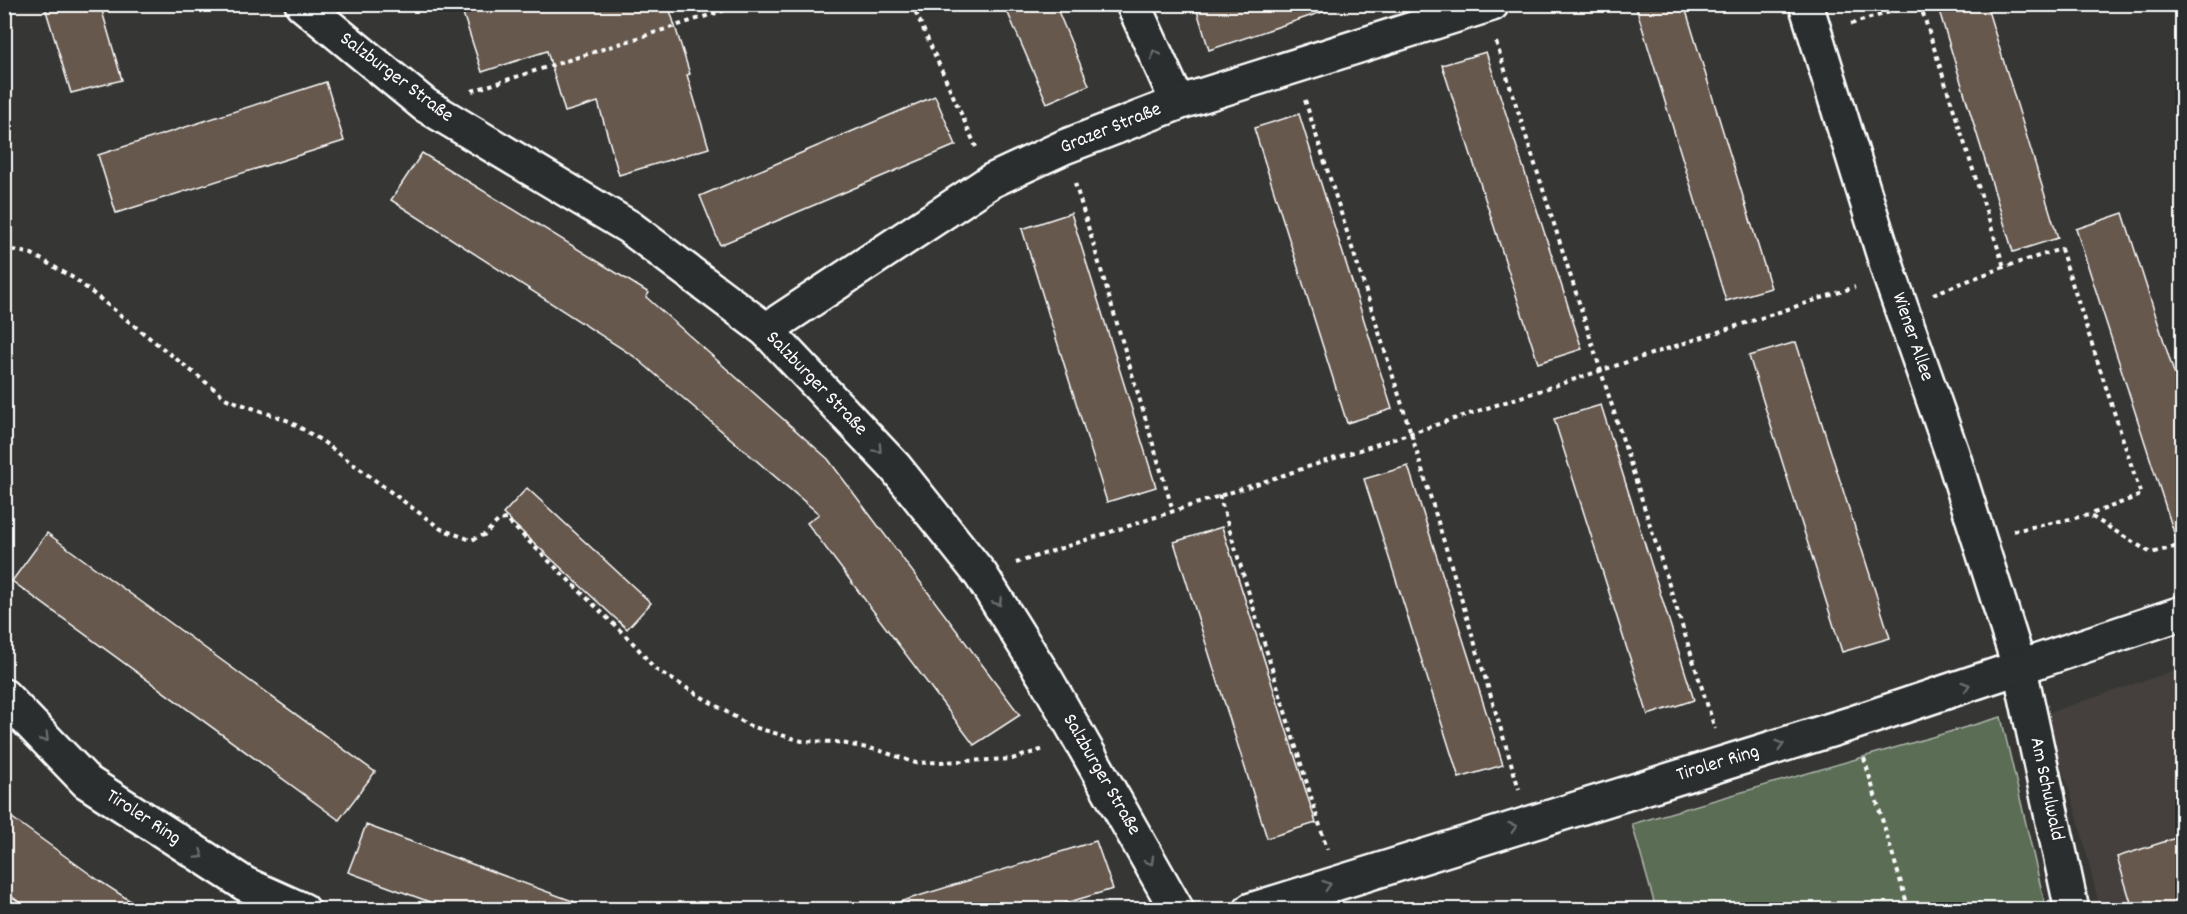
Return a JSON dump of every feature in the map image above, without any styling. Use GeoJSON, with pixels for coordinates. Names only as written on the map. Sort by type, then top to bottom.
{"type":"FeatureCollection","features":[{"type":"Feature","properties":{"kind":"street","name":"Salzburger Straße"},"geometry":{"type":"LineString","coordinates":[[302,4],[425,105],[628,227],[766,330],[895,467],[981,575],[1076,732],[1177,909]]}},
{"type":"Feature","properties":{"kind":"street"},"geometry":{"type":"LineString","coordinates":[[1133,4],[1178,103]]}},
{"type":"Feature","properties":{"kind":"street","name":"Grazer Straße"},"geometry":{"type":"LineString","coordinates":[[766,330],[991,180],[1064,147],[1178,103],[1489,6]]}},
{"type":"Feature","properties":{"kind":"street","name":"Wiener Allee"},"geometry":{"type":"LineString","coordinates":[[1811,20],[1890,276],[1979,538],[2020,669]]}},
{"type":"Feature","properties":{"kind":"street","name":"Tiroler Ring"},"geometry":{"type":"LineString","coordinates":[[1251,909],[1853,723],[2182,613]]}},
{"type":"Feature","properties":{"kind":"street","name":"Am Schulwald"},"geometry":{"type":"LineString","coordinates":[[2020,669],[2072,909]]}},
{"type":"Feature","properties":{"kind":"street","name":"Tiroler Ring"},"geometry":{"type":"LineString","coordinates":[[4,696],[87,782],[245,884],[303,909]]}},
{"type":"Feature","properties":{"kind":"path"},"geometry":{"type":"LineString","coordinates":[[425,105],[744,4]]}},
{"type":"Feature","properties":{"kind":"path"},"geometry":{"type":"LineString","coordinates":[[912,4],[991,180]]}},
{"type":"Feature","properties":{"kind":"path"},"geometry":{"type":"LineString","coordinates":[[1811,20],[1918,4],[2004,267]]}},
{"type":"Feature","properties":{"kind":"path"},"geometry":{"type":"LineString","coordinates":[[1489,6],[1725,762]]}},
{"type":"Feature","properties":{"kind":"path"},"geometry":{"type":"LineString","coordinates":[[1294,66],[1411,433],[1529,822]]}},
{"type":"Feature","properties":{"kind":"path"},"geometry":{"type":"LineString","coordinates":[[1064,147],[1173,511]]}},
{"type":"Feature","properties":{"kind":"path"},"geometry":{"type":"LineString","coordinates":[[4,248],[32,254],[75,279],[227,399],[289,421],[322,441],[441,529],[471,540],[484,535],[500,520],[506,519],[635,645],[655,669],[750,726],[802,741],[836,742],[878,750],[916,763],[1012,759],[1039,751],[1076,732]]}},
{"type":"Feature","properties":{"kind":"path"},"geometry":{"type":"LineString","coordinates":[[1901,307],[2004,267],[2061,249],[2140,495],[2089,515],[1979,538]]}},
{"type":"Feature","properties":{"kind":"path"},"geometry":{"type":"LineString","coordinates":[[981,575],[1890,276]]}},
{"type":"Feature","properties":{"kind":"path"},"geometry":{"type":"LineString","coordinates":[[1219,495],[1337,882]]}},
{"type":"Feature","properties":{"kind":"path"},"geometry":{"type":"LineString","coordinates":[[2089,515],[2151,552],[2182,544]]}},
{"type":"Feature","properties":{"kind":"path"},"geometry":{"type":"LineString","coordinates":[[1853,723],[1909,909]]}},
{"type":"Feature","properties":{"kind":"shaded area"},"geometry":{"type":"Polygon","coordinates":[[[2182,668],[2182,909],[2100,909],[2078,819],[2045,714],[2182,668]]]}},
{"type":"Feature","properties":{"kind":"green space"},"geometry":{"type":"Polygon","coordinates":[[[2001,717],[2046,909],[1656,909],[1632,824],[2001,717]]]}},
{"type":"Feature","properties":{"kind":"building"},"geometry":{"type":"Polygon","coordinates":[[[44,4],[100,4],[122,80],[71,93],[44,4]]]}},
{"type":"Feature","properties":{"kind":"building"},"geometry":{"type":"Polygon","coordinates":[[[460,4],[668,4],[690,74],[687,75],[709,148],[619,175],[598,102],[565,112],[547,51],[482,72],[460,4]]]}},
{"type":"Feature","properties":{"kind":"building"},"geometry":{"type":"Polygon","coordinates":[[[1004,4],[1055,4],[1089,85],[1047,103],[1004,4]]]}},
{"type":"Feature","properties":{"kind":"building"},"geometry":{"type":"Polygon","coordinates":[[[1195,4],[1327,4],[1328,10],[1209,50],[1195,4]]]}},
{"type":"Feature","properties":{"kind":"building"},"geometry":{"type":"Polygon","coordinates":[[[1635,4],[1684,4],[1771,288],[1726,301],[1635,4]]]}},
{"type":"Feature","properties":{"kind":"building"},"geometry":{"type":"Polygon","coordinates":[[[1937,4],[1986,4],[2058,238],[2013,252],[1937,4]]]}},
{"type":"Feature","properties":{"kind":"building"},"geometry":{"type":"Polygon","coordinates":[[[1486,52],[1582,349],[1538,363],[1442,65],[1486,52]]]}},
{"type":"Feature","properties":{"kind":"building"},"geometry":{"type":"Polygon","coordinates":[[[326,82],[344,141],[116,213],[98,155],[326,82]]]}},
{"type":"Feature","properties":{"kind":"building"},"geometry":{"type":"Polygon","coordinates":[[[935,96],[956,145],[720,245],[700,196],[935,96]]]}},
{"type":"Feature","properties":{"kind":"building"},"geometry":{"type":"Polygon","coordinates":[[[1299,114],[1392,409],[1347,423],[1254,128],[1299,114]]]}},
{"type":"Feature","properties":{"kind":"building"},"geometry":{"type":"Polygon","coordinates":[[[422,153],[649,293],[646,297],[828,459],[1020,715],[974,745],[807,523],[819,514],[635,357],[391,200],[422,153]]]}},
{"type":"Feature","properties":{"kind":"building"},"geometry":{"type":"Polygon","coordinates":[[[1071,213],[1156,487],[1107,502],[1022,229],[1071,213]]]}},
{"type":"Feature","properties":{"kind":"building"},"geometry":{"type":"Polygon","coordinates":[[[2123,213],[2182,398],[2182,541],[2177,542],[2076,229],[2123,213]]]}},
{"type":"Feature","properties":{"kind":"building"},"geometry":{"type":"Polygon","coordinates":[[[1796,342],[1890,638],[1842,652],[1749,356],[1796,342]]]}},
{"type":"Feature","properties":{"kind":"building"},"geometry":{"type":"Polygon","coordinates":[[[1601,405],[1694,700],[1648,715],[1554,419],[1601,405]]]}},
{"type":"Feature","properties":{"kind":"building"},"geometry":{"type":"Polygon","coordinates":[[[1408,466],[1503,765],[1459,778],[1364,479],[1408,466]]]}},
{"type":"Feature","properties":{"kind":"building"},"geometry":{"type":"Polygon","coordinates":[[[527,488],[651,603],[627,629],[503,514],[527,488]]]}},
{"type":"Feature","properties":{"kind":"building"},"geometry":{"type":"Polygon","coordinates":[[[1222,527],[1316,823],[1267,838],[1174,542],[1222,527]]]}},
{"type":"Feature","properties":{"kind":"building"},"geometry":{"type":"Polygon","coordinates":[[[47,533],[375,772],[339,820],[12,581],[47,533]]]}},
{"type":"Feature","properties":{"kind":"building"},"geometry":{"type":"Polygon","coordinates":[[[4,812],[101,882],[143,909],[29,909],[4,891],[4,812]]]}},
{"type":"Feature","properties":{"kind":"building"},"geometry":{"type":"Polygon","coordinates":[[[366,825],[586,906],[585,909],[449,909],[348,872],[366,825]]]}},
{"type":"Feature","properties":{"kind":"building"},"geometry":{"type":"Polygon","coordinates":[[[2182,836],[2182,909],[2133,909],[2117,857],[2182,836]]]}},
{"type":"Feature","properties":{"kind":"building"},"geometry":{"type":"Polygon","coordinates":[[[1096,841],[1113,889],[1046,909],[900,909],[899,902],[1096,841]]]}}]}
